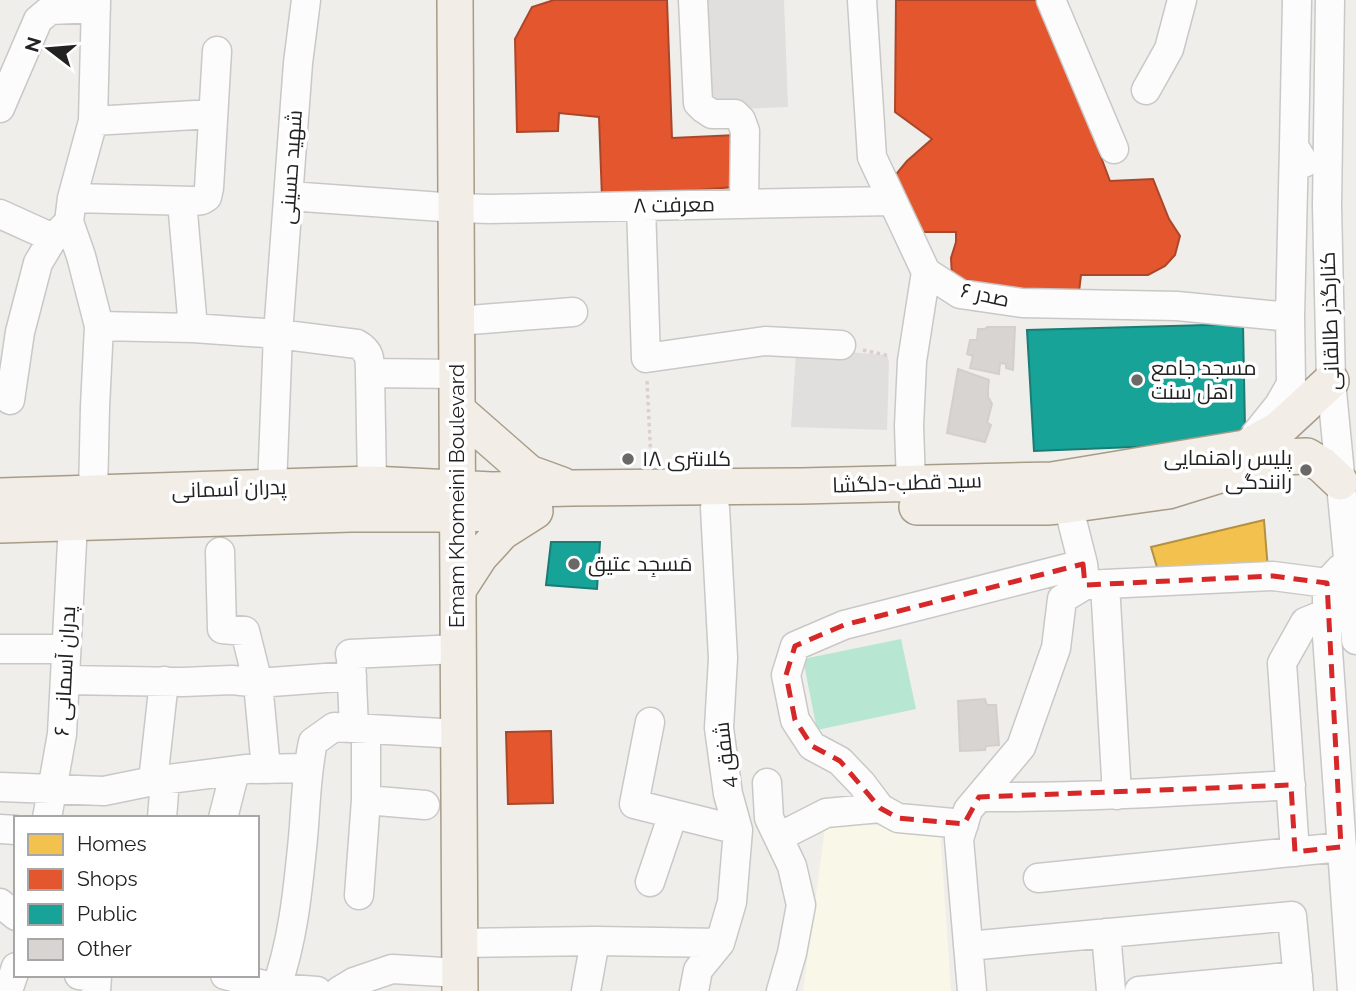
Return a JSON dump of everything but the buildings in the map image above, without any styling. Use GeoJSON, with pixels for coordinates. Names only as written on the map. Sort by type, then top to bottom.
{"type":"FeatureCollection","features":[{"type":"Feature","properties":{"kind":"main road"},"geometry":{"type":"LineString","coordinates":[[455,17],[479,0]]}},
{"type":"Feature","properties":{"kind":"main road","name":"Emam Khomeini Boulevard"},"geometry":{"type":"LineString","coordinates":[[455,17],[460,969]]}},
{"type":"Feature","properties":{"kind":"main road","name":"سید قطب-دلگشا"},"geometry":{"type":"LineString","coordinates":[[457,501],[535,511],[715,508],[911,484],[1052,480],[1245,448],[1279,429],[1331,381]]}},
{"type":"Feature","properties":{"kind":"main road"},"geometry":{"type":"LineString","coordinates":[[457,410],[529,473],[572,488]]}},
{"type":"Feature","properties":{"kind":"main road","name":"سید قطب-دلگشا"},"geometry":{"type":"LineString","coordinates":[[457,501],[492,490],[652,487],[801,497],[1047,507],[1168,491],[1278,457],[1307,456],[1322,465],[1340,482]]}},
{"type":"Feature","properties":{"kind":"main road","name":"پدران آسمانی"},"geometry":{"type":"LineString","coordinates":[[0,496],[372,484],[457,501]]}},
{"type":"Feature","properties":{"kind":"main road","name":"پدران آسمانی"},"geometry":{"type":"LineString","coordinates":[[0,525],[352,514],[457,501]]}},
{"type":"Feature","properties":{"kind":"main road"},"geometry":{"type":"LineString","coordinates":[[458,590],[480,556],[502,532],[535,511]]}},
{"type":"Feature","properties":{"kind":"street","name":"شهید حسینی"},"geometry":{"type":"LineString","coordinates":[[272,487],[278,334],[298,63],[306,0]]}},
{"type":"Feature","properties":{"kind":"street"},"geometry":{"type":"LineString","coordinates":[[693,0],[698,103],[712,114],[735,114],[741,120],[744,131],[744,204]]}},
{"type":"Feature","properties":{"kind":"street"},"geometry":{"type":"LineString","coordinates":[[862,0],[872,157],[926,272],[912,361],[909,426],[911,484]]}},
{"type":"Feature","properties":{"kind":"street"},"geometry":{"type":"LineString","coordinates":[[1051,0],[1114,149]]}},
{"type":"Feature","properties":{"kind":"street"},"geometry":{"type":"LineString","coordinates":[[1146,90],[1169,49],[1182,0]]}},
{"type":"Feature","properties":{"kind":"street"},"geometry":{"type":"LineString","coordinates":[[1245,448],[1279,405],[1291,384],[1297,0]]}},
{"type":"Feature","properties":{"kind":"street","name":"کنارگذر طالقانی"},"geometry":{"type":"LineString","coordinates":[[1330,0],[1327,206],[1331,381],[1356,640]]}},
{"type":"Feature","properties":{"kind":"street"},"geometry":{"type":"LineString","coordinates":[[0,108],[38,20],[51,10],[96,4],[93,121],[65,219],[38,263],[20,332],[10,400]]}},
{"type":"Feature","properties":{"kind":"street"},"geometry":{"type":"LineString","coordinates":[[0,215],[65,219],[202,200],[207,197],[217,51]]}},
{"type":"Feature","properties":{"kind":"street"},"geometry":{"type":"LineString","coordinates":[[93,121],[212,114]]}},
{"type":"Feature","properties":{"kind":"street"},"geometry":{"type":"LineString","coordinates":[[1294,146],[1327,206]]}},
{"type":"Feature","properties":{"kind":"street","name":"معرفت ۸"},"geometry":{"type":"LineString","coordinates":[[289,196],[456,208],[892,201]]}},
{"type":"Feature","properties":{"kind":"street"},"geometry":{"type":"LineString","coordinates":[[182,201],[194,328]]}},
{"type":"Feature","properties":{"kind":"street"},"geometry":{"type":"LineString","coordinates":[[641,206],[646,358],[765,341],[841,345]]}},
{"type":"Feature","properties":{"kind":"street"},"geometry":{"type":"LineString","coordinates":[[65,219],[81,256],[99,326],[93,494]]}},
{"type":"Feature","properties":{"kind":"street","name":"صدر ۶"},"geometry":{"type":"LineString","coordinates":[[926,272],[960,295],[1023,303],[1177,306],[1290,317]]}},
{"type":"Feature","properties":{"kind":"street"},"geometry":{"type":"LineString","coordinates":[[457,321],[573,312]]}},
{"type":"Feature","properties":{"kind":"street"},"geometry":{"type":"LineString","coordinates":[[99,326],[194,328],[278,334],[357,344],[368,353],[370,362],[372,484]]}},
{"type":"Feature","properties":{"kind":"street"},"geometry":{"type":"LineString","coordinates":[[370,373],[457,374]]}},
{"type":"Feature","properties":{"kind":"street"},"geometry":{"type":"LineString","coordinates":[[1068,505],[1091,578],[1117,795]]}},
{"type":"Feature","properties":{"kind":"street","name":"شفق 4"},"geometry":{"type":"LineString","coordinates":[[694,991],[698,970],[720,943],[732,902],[738,830],[728,794],[719,728],[723,658],[715,508]]}},
{"type":"Feature","properties":{"kind":"street","name":"پدران آسمانی ۶"},"geometry":{"type":"LineString","coordinates":[[47,816],[62,734],[73,523]]}},
{"type":"Feature","properties":{"kind":"street"},"geometry":{"type":"LineString","coordinates":[[220,552],[222,629],[245,631],[258,683],[266,769]]}},
{"type":"Feature","properties":{"kind":"street"},"geometry":{"type":"LineString","coordinates":[[1349,559],[1327,583],[1327,612],[1329,678],[1352,991]]}},
{"type":"Feature","properties":{"kind":"street"},"geometry":{"type":"LineString","coordinates":[[964,824],[898,817],[880,808],[840,761],[811,746],[795,720],[786,675],[795,646],[844,625],[1091,578],[1273,576],[1327,583]]}},
{"type":"Feature","properties":{"kind":"street"},"geometry":{"type":"LineString","coordinates":[[972,991],[959,839],[968,810],[1021,747],[1056,648],[1062,599],[1091,578]]}},
{"type":"Feature","properties":{"kind":"street"},"geometry":{"type":"LineString","coordinates":[[1295,852],[1282,663],[1305,622],[1327,612]]}},
{"type":"Feature","properties":{"kind":"street"},"geometry":{"type":"LineString","coordinates":[[0,649],[66,649]]}},
{"type":"Feature","properties":{"kind":"street"},"geometry":{"type":"LineString","coordinates":[[65,680],[232,680],[258,683],[346,661],[458,649]]}},
{"type":"Feature","properties":{"kind":"street"},"geometry":{"type":"LineString","coordinates":[[346,661],[360,729],[366,800],[359,895]]}},
{"type":"Feature","properties":{"kind":"street"},"geometry":{"type":"LineString","coordinates":[[162,816],[159,780],[164,681]]}},
{"type":"Feature","properties":{"kind":"street"},"geometry":{"type":"LineString","coordinates":[[650,722],[634,804],[738,830]]}},
{"type":"Feature","properties":{"kind":"street"},"geometry":{"type":"LineString","coordinates":[[275,989],[281,976],[294,911],[303,838],[307,768],[313,742],[334,727],[459,734]]}},
{"type":"Feature","properties":{"kind":"street"},"geometry":{"type":"LineString","coordinates":[[0,787],[104,791],[159,780],[235,771],[307,768]]}},
{"type":"Feature","properties":{"kind":"street"},"geometry":{"type":"LineString","coordinates":[[224,816],[235,771]]}},
{"type":"Feature","properties":{"kind":"street"},"geometry":{"type":"LineString","coordinates":[[767,783],[769,818],[792,866],[801,905],[792,953],[781,991]]}},
{"type":"Feature","properties":{"kind":"street"},"geometry":{"type":"LineString","coordinates":[[979,797],[1117,795],[1290,785]]}},
{"type":"Feature","properties":{"kind":"street"},"geometry":{"type":"LineString","coordinates":[[366,800],[425,805]]}},
{"type":"Feature","properties":{"kind":"street"},"geometry":{"type":"LineString","coordinates":[[779,837],[825,813],[880,808]]}},
{"type":"Feature","properties":{"kind":"street"},"geometry":{"type":"LineString","coordinates":[[650,881],[673,814]]}},
{"type":"Feature","properties":{"kind":"street"},"geometry":{"type":"LineString","coordinates":[[1038,878],[1341,847]]}},
{"type":"Feature","properties":{"kind":"street"},"geometry":{"type":"LineString","coordinates":[[0,903],[14,914]]}},
{"type":"Feature","properties":{"kind":"street"},"geometry":{"type":"LineString","coordinates":[[968,946],[1292,916],[1298,983],[1139,991]]}},
{"type":"Feature","properties":{"kind":"street"},"geometry":{"type":"LineString","coordinates":[[1106,933],[1111,991]]}},
{"type":"Feature","properties":{"kind":"street"},"geometry":{"type":"LineString","coordinates":[[586,991],[596,941]]}},
{"type":"Feature","properties":{"kind":"street"},"geometry":{"type":"LineString","coordinates":[[339,991],[354,982],[392,969],[460,969],[596,941],[720,943]]}},
{"type":"Feature","properties":{"kind":"street"},"geometry":{"type":"LineString","coordinates":[[8,991],[14,974]]}},
{"type":"Feature","properties":{"kind":"street"},"geometry":{"type":"LineString","coordinates":[[232,977],[275,989],[317,991]]}},
{"type":"Feature","properties":{"kind":"path"},"geometry":{"type":"LineString","coordinates":[[841,345],[912,361]]}},
{"type":"Feature","properties":{"kind":"path"},"geometry":{"type":"LineString","coordinates":[[646,358],[652,487]]}},
{"type":"Feature","properties":{"kind":"highlighted area"},"geometry":{"type":"Polygon","coordinates":[[[1083,564],[1085,585],[1273,576],[1327,583],[1341,847],[1295,852],[1291,785],[979,797],[964,824],[898,818],[880,808],[840,761],[812,746],[795,720],[786,675],[795,646],[844,625],[1083,564]]]}},
{"type":"Feature","properties":{"kind":"shaded area"},"geometry":{"type":"Polygon","coordinates":[[[708,0],[784,0],[788,107],[711,110],[708,0]]]}},
{"type":"Feature","properties":{"kind":"shaded area"},"geometry":{"type":"Polygon","coordinates":[[[846,352],[887,355],[887,430],[791,427],[796,353],[846,358],[846,352]]]}},
{"type":"Feature","properties":{"kind":"shaded area"},"geometry":{"type":"Polygon","coordinates":[[[826,821],[940,831],[951,991],[803,991],[826,821]]]}},
{"type":"Feature","properties":{"kind":"green space"},"geometry":{"type":"Polygon","coordinates":[[[901,639],[916,709],[817,730],[803,659],[901,639]]]}},
{"type":"Feature","properties":{"kind":"place","name":"مسجد جامع اهل سنت"},"geometry":{"type":"Point","coordinates":[1137,380]}},
{"type":"Feature","properties":{"kind":"place","name":"کلانتری ۱۸"},"geometry":{"type":"Point","coordinates":[628,459]}},
{"type":"Feature","properties":{"kind":"place","name":"پلیس راهنمایی رانندگی"},"geometry":{"type":"Point","coordinates":[1306,470]}},
{"type":"Feature","properties":{"kind":"place","name":"مَسجِد عتیق"},"geometry":{"type":"Point","coordinates":[574,564]}}]}
